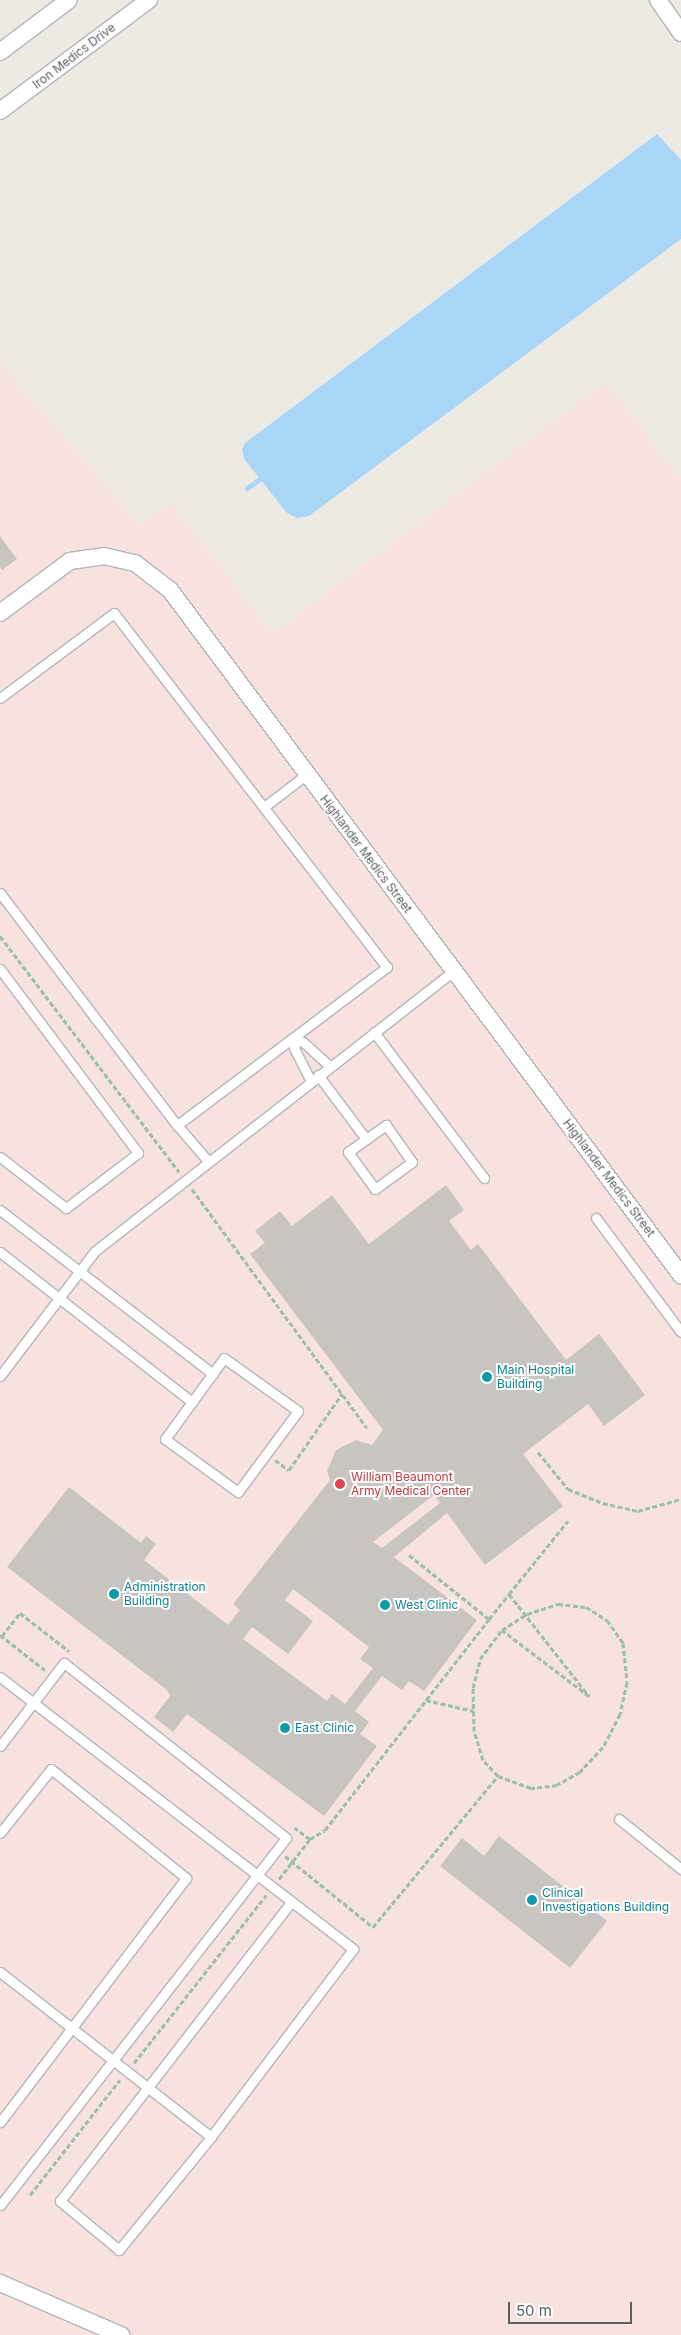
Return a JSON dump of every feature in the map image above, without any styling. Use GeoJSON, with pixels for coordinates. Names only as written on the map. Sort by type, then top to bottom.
{"type":"FeatureCollection","features":[{"type":"Feature","properties":{"kind":"street"},"geometry":{"type":"LineString","coordinates":[[0,52],[69,0]]}},
{"type":"Feature","properties":{"kind":"street","name":"Iron Medics Drive"},"geometry":{"type":"LineString","coordinates":[[0,111],[148,0]]}},
{"type":"Feature","properties":{"kind":"street"},"geometry":{"type":"LineString","coordinates":[[658,0],[681,33]]}},
{"type":"Feature","properties":{"kind":"street","name":"Highlander Medics Street"},"geometry":{"type":"LineString","coordinates":[[0,613],[70,561],[104,556],[135,563],[170,590],[681,1275]]}},
{"type":"Feature","properties":{"kind":"street"},"geometry":{"type":"LineString","coordinates":[[0,2283],[121,2335]]}},
{"type":"Feature","properties":{"kind":"lane"},"geometry":{"type":"LineString","coordinates":[[0,698],[114,613],[387,967],[295,1039],[177,1125]]}},
{"type":"Feature","properties":{"kind":"lane"},"geometry":{"type":"LineString","coordinates":[[264,807],[307,774]]}},
{"type":"Feature","properties":{"kind":"lane"},"geometry":{"type":"LineString","coordinates":[[0,893],[177,1125],[208,1161]]}},
{"type":"Feature","properties":{"kind":"lane"},"geometry":{"type":"LineString","coordinates":[[0,969],[138,1153],[66,1208],[0,1157]]}},
{"type":"Feature","properties":{"kind":"lane"},"geometry":{"type":"LineString","coordinates":[[0,1375],[95,1251],[454,971]]}},
{"type":"Feature","properties":{"kind":"lane"},"geometry":{"type":"LineString","coordinates":[[374,1032],[484,1178]]}},
{"type":"Feature","properties":{"kind":"lane"},"geometry":{"type":"LineString","coordinates":[[295,1039],[303,1042],[330,1066]]}},
{"type":"Feature","properties":{"kind":"lane"},"geometry":{"type":"LineString","coordinates":[[295,1039],[294,1048],[315,1078],[366,1139]]}},
{"type":"Feature","properties":{"kind":"lane"},"geometry":{"type":"LineString","coordinates":[[386,1125],[412,1162],[375,1189],[348,1152],[366,1139],[386,1125]]}},
{"type":"Feature","properties":{"kind":"lane"},"geometry":{"type":"LineString","coordinates":[[0,1210],[213,1374]]}},
{"type":"Feature","properties":{"kind":"lane"},"geometry":{"type":"LineString","coordinates":[[596,1218],[681,1332]]}},
{"type":"Feature","properties":{"kind":"lane"},"geometry":{"type":"LineString","coordinates":[[0,1252],[192,1402]]}},
{"type":"Feature","properties":{"kind":"lane"},"geometry":{"type":"LineString","coordinates":[[224,1358],[298,1411],[238,1492],[165,1439],[213,1374],[224,1358]]}},
{"type":"Feature","properties":{"kind":"lane"},"geometry":{"type":"LineString","coordinates":[[0,1746],[64,1663],[286,1838],[0,2205]]}},
{"type":"Feature","properties":{"kind":"lane"},"geometry":{"type":"LineString","coordinates":[[0,1677],[256,1876],[272,1888],[291,1902],[354,1949],[211,2137],[119,2250],[60,2201],[291,1902]]}},
{"type":"Feature","properties":{"kind":"lane"},"geometry":{"type":"LineString","coordinates":[[0,1833],[50,1769],[186,1878],[0,2122]]}},
{"type":"Feature","properties":{"kind":"lane"},"geometry":{"type":"LineString","coordinates":[[619,1819],[681,1869]]}},
{"type":"Feature","properties":{"kind":"lane"},"geometry":{"type":"LineString","coordinates":[[0,1972],[211,2137]]}},
{"type":"Feature","properties":{"kind":"path"},"geometry":{"type":"LineString","coordinates":[[266,1454],[288,1470],[342,1394]]}},
{"type":"Feature","properties":{"kind":"path"},"geometry":{"type":"LineString","coordinates":[[538,1452],[568,1489],[603,1502],[638,1511],[681,1499]]}},
{"type":"Feature","properties":{"kind":"path"},"geometry":{"type":"LineString","coordinates":[[30,2195],[310,1839],[325,1830],[425,1700],[568,1521]]}},
{"type":"Feature","properties":{"kind":"path"},"geometry":{"type":"LineString","coordinates":[[409,1556],[489,1619]]}},
{"type":"Feature","properties":{"kind":"path"},"geometry":{"type":"LineString","coordinates":[[502,1630],[589,1696],[509,1594]]}},
{"type":"Feature","properties":{"kind":"path"},"geometry":{"type":"LineString","coordinates":[[558,1604],[586,1607],[607,1620],[623,1643],[626,1682],[620,1714],[608,1739],[580,1772],[557,1785],[531,1788],[498,1776],[483,1760],[474,1731],[473,1688],[480,1659],[502,1630],[526,1614],[558,1604]]}},
{"type":"Feature","properties":{"kind":"path"},"geometry":{"type":"LineString","coordinates":[[54,1677],[1,1636],[20,1613],[75,1656]]}},
{"type":"Feature","properties":{"kind":"path"},"geometry":{"type":"LineString","coordinates":[[425,1700],[474,1711]]}},
{"type":"Feature","properties":{"kind":"path"},"geometry":{"type":"LineString","coordinates":[[277,1850],[373,1927],[498,1776]]}},
{"type":"Feature","properties":{"kind":"path"},"geometry":{"type":"LineString","coordinates":[[294,1827],[310,1839]]}},
{"type":"Feature","properties":{"kind":"shaded area","name":"William Beaumont Army Medical Center"},"geometry":{"type":"Polygon","coordinates":[[[0,362],[140,525],[171,502],[272,633],[606,381],[681,480],[681,2335],[0,2335],[0,362]]]}},
{"type":"Feature","properties":{"kind":"water"},"geometry":{"type":"Polygon","coordinates":[[[657,134],[681,160],[681,239],[309,516],[297,518],[287,513],[245,460],[242,450],[245,443],[657,134]]]}},
{"type":"Feature","properties":{"kind":"building"},"geometry":{"type":"Polygon","coordinates":[[[0,536],[17,559],[2,570],[0,567],[0,536]]]}},
{"type":"Feature","properties":{"kind":"building"},"geometry":{"type":"Polygon","coordinates":[[[446,1185],[464,1210],[449,1221],[471,1250],[478,1244],[566,1360],[599,1334],[645,1395],[604,1426],[588,1404],[523,1454],[563,1506],[485,1565],[447,1513],[394,1557],[477,1620],[424,1691],[409,1681],[402,1690],[382,1676],[355,1711],[369,1722],[360,1734],[377,1746],[324,1816],[187,1714],[173,1732],[154,1717],[170,1696],[167,1690],[7,1567],[69,1487],[141,1543],[146,1536],[156,1544],[144,1560],[228,1625],[240,1610],[233,1604],[330,1480],[327,1471],[336,1450],[356,1440],[372,1445],[383,1430],[250,1254],[265,1243],[255,1231],[280,1211],[292,1226],[332,1195],[369,1244],[446,1185]],[[434,1495],[373,1542],[382,1548],[440,1503],[434,1495]],[[293,1589],[285,1600],[313,1621],[288,1654],[252,1627],[243,1639],[327,1701],[332,1694],[345,1704],[373,1668],[360,1659],[369,1647],[293,1589]]]}},
{"type":"Feature","properties":{"kind":"building","name":"Clinical Investigations Building"},"geometry":{"type":"Polygon","coordinates":[[[499,1836],[607,1921],[570,1968],[440,1866],[462,1838],[484,1856],[499,1836]]]}},
{"type":"Feature","properties":{"kind":"waterway"},"geometry":{"type":"LineString","coordinates":[[247,488],[260,479]]}},
{"type":"Feature","properties":{"kind":"place","name":"Main Hospital Building"},"geometry":{"type":"Point","coordinates":[487,1377]}},
{"type":"Feature","properties":{"kind":"place","name":"William Beaumont Army Medical Center"},"geometry":{"type":"Point","coordinates":[340,1484]}},
{"type":"Feature","properties":{"kind":"place","name":"Administration Building"},"geometry":{"type":"Point","coordinates":[114,1594]}},
{"type":"Feature","properties":{"kind":"place","name":"West Clinic"},"geometry":{"type":"Point","coordinates":[385,1605]}},
{"type":"Feature","properties":{"kind":"place","name":"East Clinic"},"geometry":{"type":"Point","coordinates":[285,1728]}},
{"type":"Feature","properties":{"kind":"place","name":"Clinical Investigations Building"},"geometry":{"type":"Point","coordinates":[532,1900]}}]}
